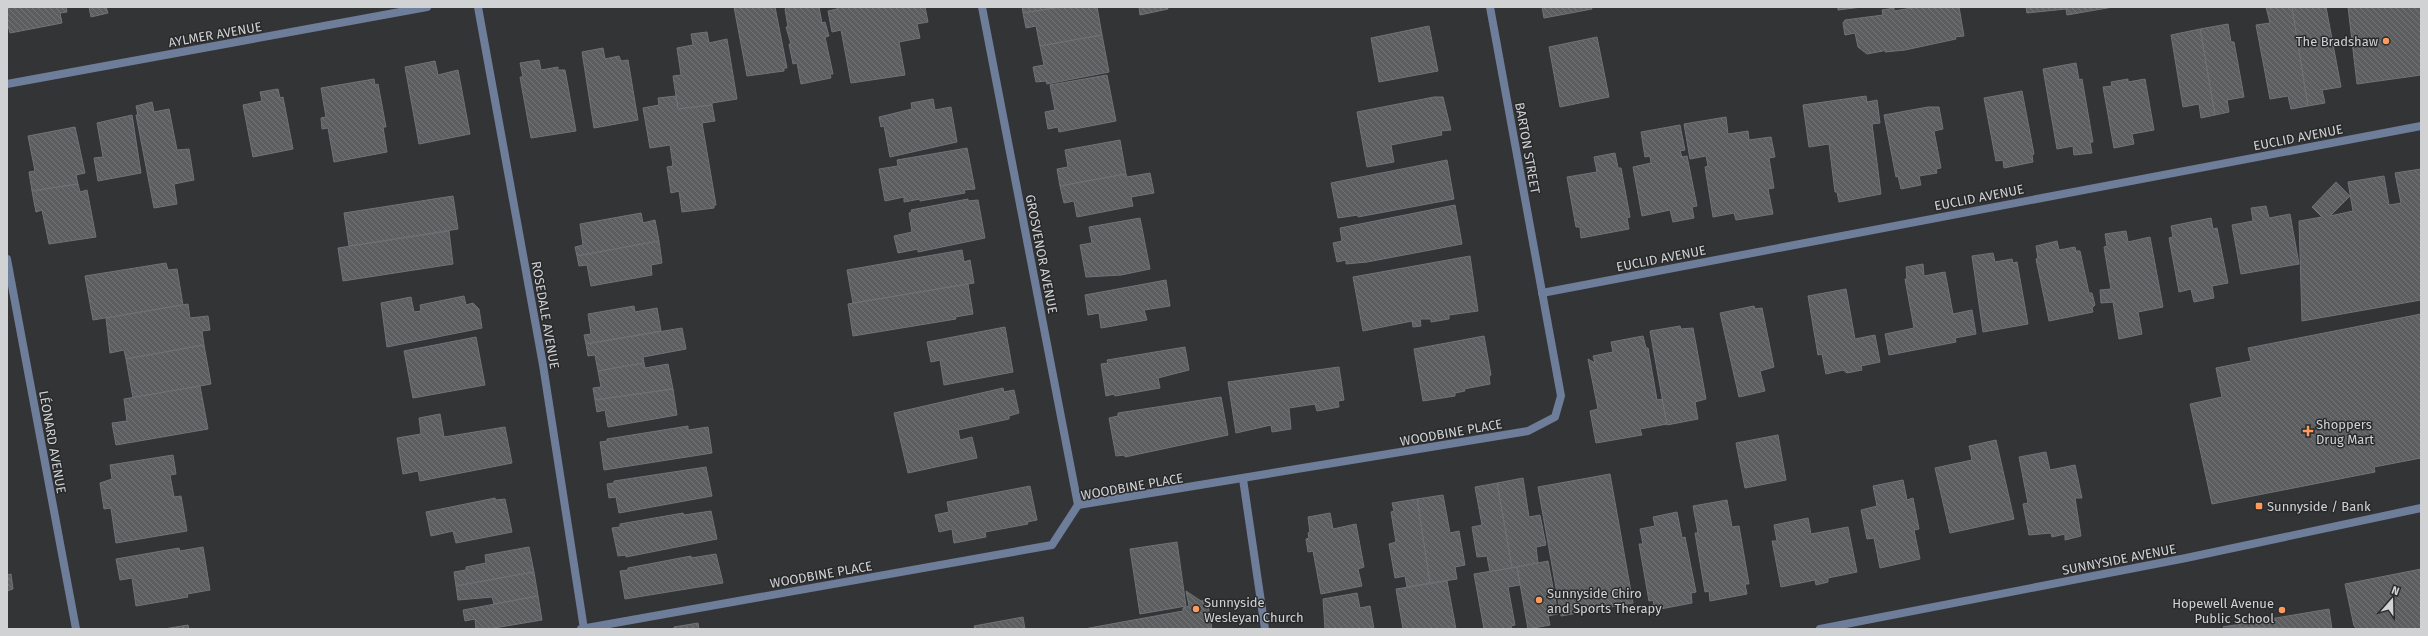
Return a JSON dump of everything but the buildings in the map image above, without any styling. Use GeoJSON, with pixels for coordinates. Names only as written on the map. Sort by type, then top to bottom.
{"type":"FeatureCollection","features":[{"type":"Feature","properties":{"kind":"street","name":"AYLMER AVENUE"},"geometry":{"type":"LineString","coordinates":[[7,84],[427,7]]}},
{"type":"Feature","properties":{"kind":"street","name":"ROSEDALE AVENUE"},"geometry":{"type":"LineString","coordinates":[[478,7],[543,365],[583,629]]}},
{"type":"Feature","properties":{"kind":"street","name":"GROSVENOR AVENUE"},"geometry":{"type":"LineString","coordinates":[[982,7],[1078,505]]}},
{"type":"Feature","properties":{"kind":"street","name":"BARTON STREET"},"geometry":{"type":"LineString","coordinates":[[1490,7],[1542,293]]}},
{"type":"Feature","properties":{"kind":"street","name":"EUCLID AVENUE"},"geometry":{"type":"LineString","coordinates":[[1542,293],[2421,126]]}},
{"type":"Feature","properties":{"kind":"street","name":"LÉONARD AVENUE"},"geometry":{"type":"LineString","coordinates":[[7,259],[76,629]]}},
{"type":"Feature","properties":{"kind":"street","name":"WOODBINE PLACE"},"geometry":{"type":"LineString","coordinates":[[583,629],[1052,545],[1078,505],[1528,431],[1555,418],[1561,396],[1542,293]]}},
{"type":"Feature","properties":{"kind":"street"},"geometry":{"type":"LineString","coordinates":[[1243,479],[1265,629]]}},
{"type":"Feature","properties":{"kind":"street","name":"SUNNYSIDE AVENUE"},"geometry":{"type":"LineString","coordinates":[[1820,629],[2186,558],[2421,508]]}},
{"type":"Feature","properties":{"kind":"place","name":"The Bradshaw"},"geometry":{"type":"Point","coordinates":[2386,41]}},
{"type":"Feature","properties":{"kind":"place","name":"Shoppers Drug Mart"},"geometry":{"type":"Point","coordinates":[2308,431]}},
{"type":"Feature","properties":{"kind":"place","name":"Sunnyside / Bank"},"geometry":{"type":"Point","coordinates":[2259,506]}},
{"type":"Feature","properties":{"kind":"place","name":"Sunnyside Chiro and Sports Therapy"},"geometry":{"type":"Point","coordinates":[1539,600]}},
{"type":"Feature","properties":{"kind":"place","name":"Sunnyside Wesleyan Church"},"geometry":{"type":"Point","coordinates":[1196,609]}},
{"type":"Feature","properties":{"kind":"place","name":"Hopewell Avenue Public School"},"geometry":{"type":"Point","coordinates":[2282,610]}}]}
